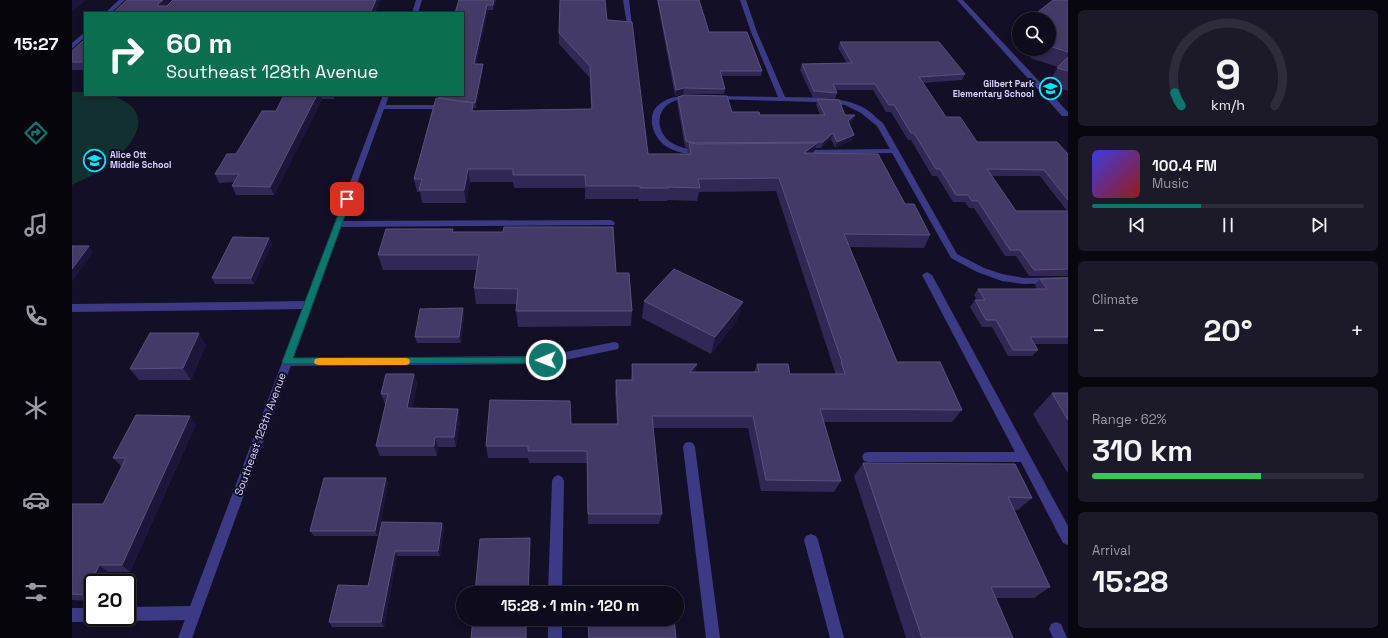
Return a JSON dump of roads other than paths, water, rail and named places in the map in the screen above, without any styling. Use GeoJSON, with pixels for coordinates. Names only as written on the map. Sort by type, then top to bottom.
{"type":"FeatureCollection","features":[{"type":"Feature","properties":{"kind":"street"},"geometry":{"type":"LineString","coordinates":[[109,12],[122,0]]}},
{"type":"Feature","properties":{"kind":"street"},"geometry":{"type":"LineString","coordinates":[[415,12],[419,0]]}},
{"type":"Feature","properties":{"kind":"street"},"geometry":{"type":"LineString","coordinates":[[626,0],[630,25]]}},
{"type":"Feature","properties":{"kind":"street"},"geometry":{"type":"LineString","coordinates":[[743,0],[754,32],[782,99]]}},
{"type":"Feature","properties":{"kind":"street"},"geometry":{"type":"LineString","coordinates":[[960,0],[1066,114]]}},
{"type":"Feature","properties":{"kind":"street"},"geometry":{"type":"LineString","coordinates":[[72,46],[84,35]]}},
{"type":"Feature","properties":{"kind":"street","name":"Southeast 128th Avenue"},"geometry":{"type":"LineString","coordinates":[[185,638],[307,305],[386,96]]}},
{"type":"Feature","properties":{"kind":"street"},"geometry":{"type":"LineString","coordinates":[[709,153],[694,153],[668,145],[656,131],[654,123],[659,109],[666,103],[683,97],[782,99],[846,103],[864,111],[880,125],[954,256],[973,267],[1010,280],[1068,280]]}},
{"type":"Feature","properties":{"kind":"street"},"geometry":{"type":"LineString","coordinates":[[382,107],[441,107],[455,109]]}},
{"type":"Feature","properties":{"kind":"street"},"geometry":{"type":"LineString","coordinates":[[794,152],[894,151]]}},
{"type":"Feature","properties":{"kind":"street"},"geometry":{"type":"LineString","coordinates":[[338,224],[611,223]]}},
{"type":"Feature","properties":{"kind":"street"},"geometry":{"type":"LineString","coordinates":[[927,275],[1068,539]]}},
{"type":"Feature","properties":{"kind":"street"},"geometry":{"type":"LineString","coordinates":[[72,308],[307,305]]}},
{"type":"Feature","properties":{"kind":"street"},"geometry":{"type":"LineString","coordinates":[[286,362],[546,360],[614,346]]}},
{"type":"Feature","properties":{"kind":"street"},"geometry":{"type":"LineString","coordinates":[[689,447],[713,638]]}},
{"type":"Feature","properties":{"kind":"street"},"geometry":{"type":"LineString","coordinates":[[868,457],[1024,457]]}},
{"type":"Feature","properties":{"kind":"street"},"geometry":{"type":"LineString","coordinates":[[556,586],[558,481]]}},
{"type":"Feature","properties":{"kind":"street"},"geometry":{"type":"LineString","coordinates":[[811,540],[837,638]]}},
{"type":"Feature","properties":{"kind":"street"},"geometry":{"type":"LineString","coordinates":[[136,614],[194,613]]}},
{"type":"Feature","properties":{"kind":"street"},"geometry":{"type":"LineString","coordinates":[[72,615],[84,615]]}},
{"type":"Feature","properties":{"kind":"street"},"geometry":{"type":"LineString","coordinates":[[555,626],[555,638]]}},
{"type":"Feature","properties":{"kind":"place","name":"Gilbert Park Elementary School"},"geometry":{"type":"Point","coordinates":[1050,89]}},
{"type":"Feature","properties":{"kind":"place","name":"Alice Ott Middle School"},"geometry":{"type":"Point","coordinates":[94,160]}}]}
